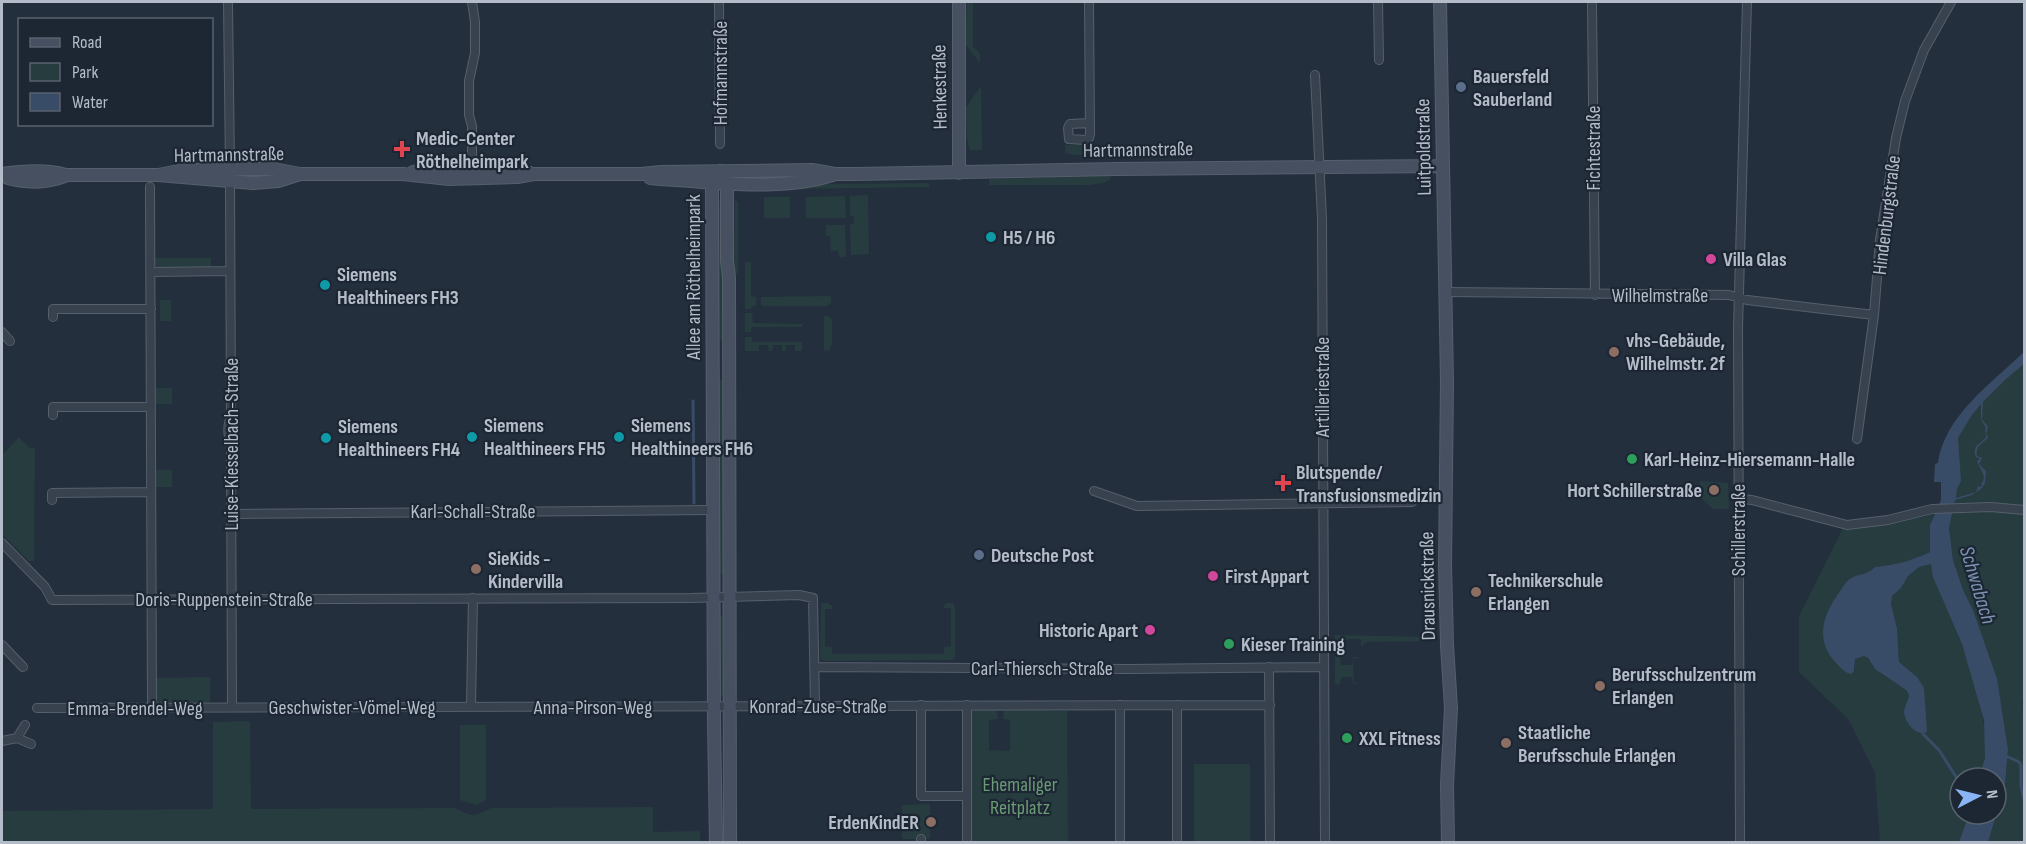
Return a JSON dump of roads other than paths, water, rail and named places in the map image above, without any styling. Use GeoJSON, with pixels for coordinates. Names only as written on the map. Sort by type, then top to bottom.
{"type":"FeatureCollection","features":[{"type":"Feature","properties":{"kind":"street","name":"Luise-Kiesselbach-Straße"},"geometry":{"type":"LineString","coordinates":[[228,2],[232,708]]}},
{"type":"Feature","properties":{"kind":"street"},"geometry":{"type":"LineString","coordinates":[[472,2],[475,22],[475,53],[469,81],[472,174]]}},
{"type":"Feature","properties":{"kind":"street","name":"Hofmannstraße"},"geometry":{"type":"LineString","coordinates":[[719,2],[720,144]]}},
{"type":"Feature","properties":{"kind":"street","name":"Henkestraße"},"geometry":{"type":"LineString","coordinates":[[959,2],[959,172]]}},
{"type":"Feature","properties":{"kind":"street"},"geometry":{"type":"LineString","coordinates":[[1089,2],[1090,123]]}},
{"type":"Feature","properties":{"kind":"street"},"geometry":{"type":"LineString","coordinates":[[1378,2],[1379,60]]}},
{"type":"Feature","properties":{"kind":"street","name":"Luitpoldstraße"},"geometry":{"type":"LineString","coordinates":[[1440,2],[1445,292]]}},
{"type":"Feature","properties":{"kind":"street","name":"Fichtestraße"},"geometry":{"type":"LineString","coordinates":[[1592,2],[1595,295]]}},
{"type":"Feature","properties":{"kind":"street","name":"Schillerstraße"},"geometry":{"type":"LineString","coordinates":[[1740,843],[1738,298],[1747,2]]}},
{"type":"Feature","properties":{"kind":"street","name":"Hindenburgstraße"},"geometry":{"type":"LineString","coordinates":[[1857,439],[1874,315],[1880,240],[1896,138],[1905,101],[1924,51],[1952,2]]}},
{"type":"Feature","properties":{"kind":"street","name":"Artilleriestraße"},"geometry":{"type":"LineString","coordinates":[[1315,75],[1322,229],[1325,843]]}},
{"type":"Feature","properties":{"kind":"street","name":"Hartmannstraße"},"geometry":{"type":"LineString","coordinates":[[2,175],[20,180],[38,181],[56,180],[66,176],[158,175],[184,170],[230,175],[274,169],[300,174],[403,174],[428,178],[472,174],[518,177],[534,174],[720,171],[812,170],[835,174],[1442,166]]}},
{"type":"Feature","properties":{"kind":"street","name":"Allee am Röthelheimpark"},"geometry":{"type":"LineString","coordinates":[[716,843],[712,182],[720,171],[727,184],[729,278],[730,843]]}},
{"type":"Feature","properties":{"kind":"street","name":"Hartmannstraße"},"geometry":{"type":"LineString","coordinates":[[641,174],[650,178],[727,184],[810,182],[835,174]]}},
{"type":"Feature","properties":{"kind":"street"},"geometry":{"type":"LineString","coordinates":[[150,188],[152,708]]}},
{"type":"Feature","properties":{"kind":"street"},"geometry":{"type":"LineString","coordinates":[[151,272],[229,271]]}},
{"type":"Feature","properties":{"kind":"street","name":"Wilhelmstraße"},"geometry":{"type":"LineString","coordinates":[[1445,292],[1730,295],[1738,298],[1874,315]]}},
{"type":"Feature","properties":{"kind":"street","name":"Drausnickstraße"},"geometry":{"type":"LineString","coordinates":[[1445,292],[1447,462],[1445,565],[1451,708],[1447,785],[1448,843]]}},
{"type":"Feature","properties":{"kind":"street"},"geometry":{"type":"LineString","coordinates":[[53,317],[53,309],[151,309]]}},
{"type":"Feature","properties":{"kind":"street"},"geometry":{"type":"LineString","coordinates":[[2,332],[10,341]]}},
{"type":"Feature","properties":{"kind":"street"},"geometry":{"type":"LineString","coordinates":[[712,361],[729,361]]}},
{"type":"Feature","properties":{"kind":"street"},"geometry":{"type":"LineString","coordinates":[[53,415],[53,407],[151,407]]}},
{"type":"Feature","properties":{"kind":"street"},"geometry":{"type":"LineString","coordinates":[[1094,491],[1137,506],[1412,502]]}},
{"type":"Feature","properties":{"kind":"street"},"geometry":{"type":"LineString","coordinates":[[52,500],[52,493],[151,492]]}},
{"type":"Feature","properties":{"kind":"street"},"geometry":{"type":"LineString","coordinates":[[1738,499],[1846,525],[1888,520],[1932,509],[1956,507],[2025,510]]}},
{"type":"Feature","properties":{"kind":"street","name":"Karl-Schall-Straße"},"geometry":{"type":"LineString","coordinates":[[231,514],[714,510]]}},
{"type":"Feature","properties":{"kind":"street","name":"Doris-Ruppenstein-Straße"},"geometry":{"type":"LineString","coordinates":[[2,543],[45,587],[52,600],[730,597]]}},
{"type":"Feature","properties":{"kind":"street"},"geometry":{"type":"LineString","coordinates":[[730,597],[799,596],[813,598],[815,705]]}},
{"type":"Feature","properties":{"kind":"street"},"geometry":{"type":"LineString","coordinates":[[471,706],[473,598]]}},
{"type":"Feature","properties":{"kind":"street"},"geometry":{"type":"LineString","coordinates":[[2,645],[22,667]]}},
{"type":"Feature","properties":{"kind":"street","name":"Carl-Thiersch-Straße"},"geometry":{"type":"LineString","coordinates":[[814,667],[1128,669],[1323,667]]}},
{"type":"Feature","properties":{"kind":"street"},"geometry":{"type":"LineString","coordinates":[[1269,667],[1270,843]]}},
{"type":"Feature","properties":{"kind":"street"},"geometry":{"type":"LineString","coordinates":[[921,705],[921,800],[967,796]]}},
{"type":"Feature","properties":{"kind":"street"},"geometry":{"type":"LineString","coordinates":[[967,705],[967,843]]}},
{"type":"Feature","properties":{"kind":"street"},"geometry":{"type":"LineString","coordinates":[[1120,705],[1120,843]]}},
{"type":"Feature","properties":{"kind":"street"},"geometry":{"type":"LineString","coordinates":[[1177,705],[1177,843]]}},
{"type":"Feature","properties":{"kind":"street","name":"Konrad-Zuse-Straße"},"geometry":{"type":"LineString","coordinates":[[714,707],[1270,705]]}},
{"type":"Feature","properties":{"kind":"street","name":"Anna-Pirson-Weg"},"geometry":{"type":"LineString","coordinates":[[471,706],[714,707]]}},
{"type":"Feature","properties":{"kind":"street","name":"Geschwister-Vömel-Weg"},"geometry":{"type":"LineString","coordinates":[[232,708],[471,706]]}},
{"type":"Feature","properties":{"kind":"street","name":"Emma-Brendel-Weg"},"geometry":{"type":"LineString","coordinates":[[37,708],[232,708]]}},
{"type":"Feature","properties":{"kind":"street"},"geometry":{"type":"LineString","coordinates":[[17,738],[25,725]]}},
{"type":"Feature","properties":{"kind":"street"},"geometry":{"type":"LineString","coordinates":[[2,740],[17,738],[32,744]]}},
{"type":"Feature","properties":{"kind":"water"},"geometry":{"type":"Polygon","coordinates":[[[2024,352],[2024,364],[1983,402],[1982,419],[1988,427],[1986,433],[1988,438],[1979,446],[1977,456],[1982,458],[1979,464],[1986,471],[1985,483],[1982,488],[1972,495],[1955,500],[1949,528],[1953,560],[1997,679],[2008,749],[2007,766],[1983,766],[1985,758],[1984,720],[1962,644],[1933,577],[1931,564],[1919,567],[1908,576],[1901,588],[1892,596],[1891,604],[1897,628],[1899,662],[1917,677],[1924,688],[1927,732],[1919,733],[1907,721],[1904,713],[1909,695],[1906,690],[1875,669],[1864,656],[1855,659],[1854,671],[1851,674],[1844,671],[1829,654],[1823,636],[1830,608],[1849,580],[1875,567],[1903,562],[1930,552],[1930,525],[1941,500],[1941,482],[1934,482],[1935,464],[1938,463],[1949,430],[1959,415],[1984,388],[2024,352]],[[1981,404],[1958,438],[1961,481],[1956,498],[1976,492],[1978,486],[1982,487],[1984,476],[1975,450],[1986,437],[1986,428],[1981,419],[1981,404]]]}},
{"type":"Feature","properties":{"kind":"water"},"geometry":{"type":"Polygon","coordinates":[[[1965,826],[1993,826],[1988,842],[1959,842],[1965,826]]]}},
{"type":"Feature","properties":{"kind":"waterway"},"geometry":{"type":"LineString","coordinates":[[692,221],[692,317]]}},
{"type":"Feature","properties":{"kind":"waterway"},"geometry":{"type":"LineString","coordinates":[[693,401],[694,503]]}},
{"type":"Feature","properties":{"kind":"waterway"},"geometry":{"type":"LineString","coordinates":[[1923,734],[1939,750],[1949,766]]}},
{"type":"Feature","properties":{"kind":"waterway"},"geometry":{"type":"LineString","coordinates":[[2004,755],[2021,765],[2021,786],[2024,799]]}},
{"type":"Feature","properties":{"kind":"place","name":"Bauersfeld Sauberland"},"geometry":{"type":"Point","coordinates":[1461,87]}},
{"type":"Feature","properties":{"kind":"place","name":"Medic-Center Röthelheimpark"},"geometry":{"type":"Point","coordinates":[402,149]}},
{"type":"Feature","properties":{"kind":"place","name":"H5 / H6"},"geometry":{"type":"Point","coordinates":[991,237]}},
{"type":"Feature","properties":{"kind":"place","name":"Villa Glas"},"geometry":{"type":"Point","coordinates":[1711,259]}},
{"type":"Feature","properties":{"kind":"place","name":"Siemens Healthineers FH3"},"geometry":{"type":"Point","coordinates":[325,285]}},
{"type":"Feature","properties":{"kind":"place","name":"vhs-Gebäude, Wilhelmstr. 2f"},"geometry":{"type":"Point","coordinates":[1614,352]}},
{"type":"Feature","properties":{"kind":"place","name":"Siemens Healthineers FH5"},"geometry":{"type":"Point","coordinates":[472,437]}},
{"type":"Feature","properties":{"kind":"place","name":"Siemens Healthineers FH6"},"geometry":{"type":"Point","coordinates":[619,437]}},
{"type":"Feature","properties":{"kind":"place","name":"Siemens Healthineers FH4"},"geometry":{"type":"Point","coordinates":[326,438]}},
{"type":"Feature","properties":{"kind":"place","name":"Karl-Heinz-Hiersemann-Halle"},"geometry":{"type":"Point","coordinates":[1632,459]}},
{"type":"Feature","properties":{"kind":"place","name":"Blutspende/ Transfusionsmedizin"},"geometry":{"type":"Point","coordinates":[1283,483]}},
{"type":"Feature","properties":{"kind":"place","name":"Hort Schillerstraße"},"geometry":{"type":"Point","coordinates":[1714,490]}},
{"type":"Feature","properties":{"kind":"place","name":"Deutsche Post"},"geometry":{"type":"Point","coordinates":[979,555]}},
{"type":"Feature","properties":{"kind":"place","name":"SieKids - Kindervilla"},"geometry":{"type":"Point","coordinates":[476,569]}},
{"type":"Feature","properties":{"kind":"place","name":"First Appart"},"geometry":{"type":"Point","coordinates":[1213,576]}},
{"type":"Feature","properties":{"kind":"place","name":"Technikerschule Erlangen"},"geometry":{"type":"Point","coordinates":[1476,592]}},
{"type":"Feature","properties":{"kind":"place","name":"Historic Apart"},"geometry":{"type":"Point","coordinates":[1150,630]}},
{"type":"Feature","properties":{"kind":"place","name":"Kieser Training"},"geometry":{"type":"Point","coordinates":[1229,644]}},
{"type":"Feature","properties":{"kind":"place","name":"Berufsschulzentrum Erlangen"},"geometry":{"type":"Point","coordinates":[1600,686]}},
{"type":"Feature","properties":{"kind":"place","name":"XXL Fitness"},"geometry":{"type":"Point","coordinates":[1347,738]}},
{"type":"Feature","properties":{"kind":"place","name":"Staatliche Berufsschule Erlangen"},"geometry":{"type":"Point","coordinates":[1506,743]}},
{"type":"Feature","properties":{"kind":"place","name":"ErdenKindER"},"geometry":{"type":"Point","coordinates":[931,822]}},
{"type":"Feature","properties":{"kind":"water label","name":"Schwabach"},"geometry":{"type":"Point","coordinates":[1978,585]}},
{"type":"Feature","properties":{"kind":"park label","name":"Ehemaliger Reitplatz"},"geometry":{"type":"Point","coordinates":[1020,796]}}]}
